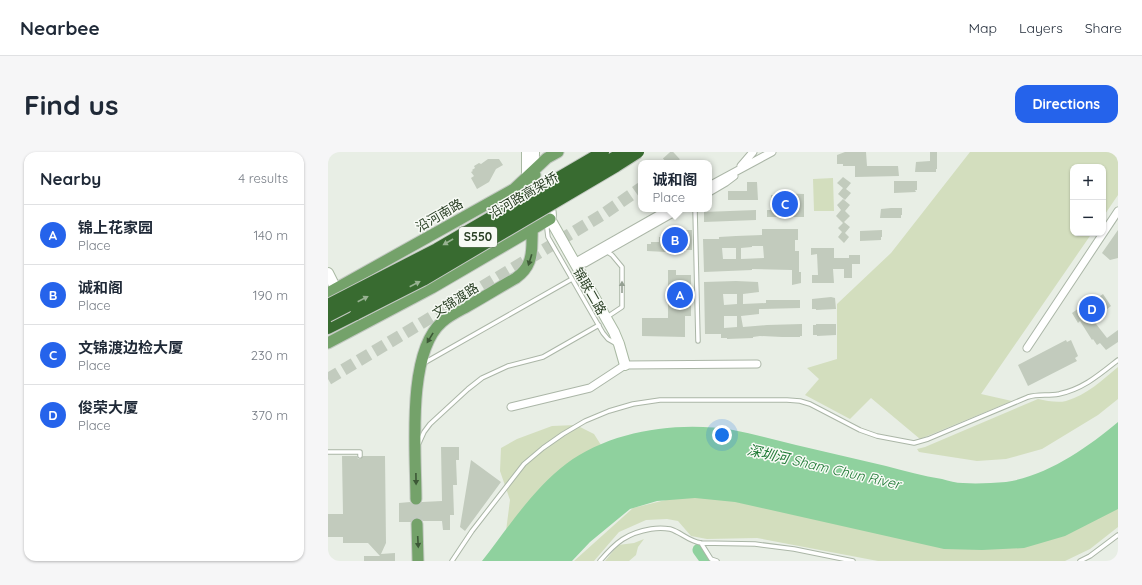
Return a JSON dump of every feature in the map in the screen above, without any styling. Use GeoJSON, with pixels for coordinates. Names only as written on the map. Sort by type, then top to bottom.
{"type":"FeatureCollection","features":[{"type":"Feature","properties":{"kind":"highway","name":"沿河路高架桥"},"geometry":{"type":"LineString","coordinates":[[328,305],[437,249],[603,152]]}},
{"type":"Feature","properties":{"kind":"highway","name":"沿河路高架桥"},"geometry":{"type":"LineString","coordinates":[[328,316],[441,258],[624,152]]}},
{"type":"Feature","properties":{"kind":"highway"},"geometry":{"type":"LineString","coordinates":[[328,328],[429,276],[638,152]]}},
{"type":"Feature","properties":{"kind":"main road","name":"沿河南路"},"geometry":{"type":"LineString","coordinates":[[332,291],[514,189],[531,176],[547,158],[558,152]]}},
{"type":"Feature","properties":{"kind":"main road","name":"文锦渡路"},"geometry":{"type":"LineString","coordinates":[[416,499],[415,407],[420,365],[426,344],[430,336],[442,322],[516,278],[525,271],[531,259],[532,230],[531,221],[520,202],[519,190],[531,176]]}},
{"type":"Feature","properties":{"kind":"main road"},"geometry":{"type":"LineString","coordinates":[[328,342],[413,299],[550,219]]}},
{"type":"Feature","properties":{"kind":"main road"},"geometry":{"type":"LineString","coordinates":[[417,524],[418,561]]}},
{"type":"Feature","properties":{"kind":"street"},"geometry":{"type":"LineString","coordinates":[[527,152],[531,176]]}},
{"type":"Feature","properties":{"kind":"street"},"geometry":{"type":"LineString","coordinates":[[531,176],[534,152]]}},
{"type":"Feature","properties":{"kind":"street"},"geometry":{"type":"LineString","coordinates":[[712,190],[734,176],[752,152]]}},
{"type":"Feature","properties":{"kind":"street"},"geometry":{"type":"LineString","coordinates":[[712,184],[772,152]]}},
{"type":"Feature","properties":{"kind":"street","name":"锦联二路"},"geometry":{"type":"LineString","coordinates":[[531,176],[551,211],[550,219],[574,263],[602,322],[620,344],[625,365]]}},
{"type":"Feature","properties":{"kind":"street"},"geometry":{"type":"LineString","coordinates":[[1027,348],[1118,211]]}},
{"type":"Feature","properties":{"kind":"street"},"geometry":{"type":"LineString","coordinates":[[574,263],[585,263],[663,212]]}},
{"type":"Feature","properties":{"kind":"street"},"geometry":{"type":"LineString","coordinates":[[603,250],[674,212]]}},
{"type":"Feature","properties":{"kind":"street"},"geometry":{"type":"LineString","coordinates":[[328,273],[332,291]]}},
{"type":"Feature","properties":{"kind":"street"},"geometry":{"type":"LineString","coordinates":[[511,406],[590,388],[625,365],[757,364]]}},
{"type":"Feature","properties":{"kind":"lane"},"geometry":{"type":"LineString","coordinates":[[695,212],[698,341]]}},
{"type":"Feature","properties":{"kind":"lane"},"geometry":{"type":"LineString","coordinates":[[550,219],[547,229],[548,237],[572,279],[602,322]]}},
{"type":"Feature","properties":{"kind":"lane"},"geometry":{"type":"LineString","coordinates":[[416,456],[420,441],[427,428],[473,384],[482,378],[508,366],[543,357],[602,322],[622,307],[622,267],[612,255],[603,250]]}},
{"type":"Feature","properties":{"kind":"lane"},"geometry":{"type":"LineString","coordinates":[[420,365],[572,279]]}},
{"type":"Feature","properties":{"kind":"lane"},"geometry":{"type":"LineString","coordinates":[[452,561],[472,531],[524,464],[562,434],[609,411],[633,404],[660,400],[800,401],[810,404],[860,430],[877,436],[914,443],[924,441],[1035,395],[1058,394],[1081,388],[1118,360]]}},
{"type":"Feature","properties":{"kind":"lane"},"geometry":{"type":"LineString","coordinates":[[328,452],[360,452],[360,456]]}},
{"type":"Feature","properties":{"kind":"lane"},"geometry":{"type":"LineString","coordinates":[[600,561],[611,547],[621,539],[639,531],[657,528],[676,531],[688,540],[701,543],[755,544],[794,549],[853,561]]}},
{"type":"Feature","properties":{"kind":"lane"},"geometry":{"type":"LineString","coordinates":[[1080,561],[1090,556],[1118,535]]}},
{"type":"Feature","properties":{"kind":"lane"},"geometry":{"type":"LineString","coordinates":[[701,543],[711,558],[717,561]]}},
{"type":"Feature","properties":{"kind":"shaded area"},"geometry":{"type":"Polygon","coordinates":[[[970,152],[1118,152],[1118,195],[1106,213],[1106,164],[1070,164],[1070,236],[1090,236],[981,394],[1012,401],[920,439],[871,398],[850,419],[805,395],[819,379],[807,368],[837,359],[837,304],[891,253],[970,152]]]}},
{"type":"Feature","properties":{"kind":"shaded area"},"geometry":{"type":"Polygon","coordinates":[[[833,178],[834,211],[814,211],[813,179],[833,178]]]}},
{"type":"Feature","properties":{"kind":"shaded area"},"geometry":{"type":"Polygon","coordinates":[[[1118,367],[1118,399],[1098,415],[1042,449],[1006,459],[977,461],[919,452],[917,449],[925,447],[1038,399],[1060,402],[1074,398],[1094,387],[1118,367]]]}},
{"type":"Feature","properties":{"kind":"shaded area"},"geometry":{"type":"Polygon","coordinates":[[[576,425],[594,434],[601,445],[585,453],[559,471],[526,504],[506,531],[510,500],[500,471],[501,448],[517,439],[552,426],[576,425]]]}},
{"type":"Feature","properties":{"kind":"shaded area"},"geometry":{"type":"Polygon","coordinates":[[[682,496],[1118,497],[1118,527],[1090,549],[1065,561],[878,561],[757,538],[707,539],[691,536],[678,521],[667,519],[646,520],[619,532],[594,561],[574,561],[633,508],[682,496]]]}},
{"type":"Feature","properties":{"kind":"shaded area"},"geometry":{"type":"Polygon","coordinates":[[[644,539],[638,547],[636,555],[629,561],[605,561],[618,545],[634,543],[644,539]]]}},
{"type":"Feature","properties":{"kind":"water","name":"深圳河 Sham Chun River"},"geometry":{"type":"Polygon","coordinates":[[[1118,422],[1118,509],[1065,536],[1024,548],[982,550],[944,549],[735,502],[695,498],[657,501],[630,509],[590,542],[572,561],[482,561],[531,497],[566,464],[584,452],[603,443],[646,431],[690,427],[712,427],[733,430],[952,482],[979,483],[1006,482],[1036,474],[1066,460],[1093,442],[1118,422]]]}},
{"type":"Feature","properties":{"kind":"building"},"geometry":{"type":"Polygon","coordinates":[[[845,152],[866,152],[867,166],[898,166],[899,176],[855,177],[855,166],[843,166],[843,164],[837,164],[837,155],[845,152]]]}},
{"type":"Feature","properties":{"kind":"building"},"geometry":{"type":"Polygon","coordinates":[[[930,152],[937,152],[936,172],[915,172],[916,162],[930,161],[930,152]]]}},
{"type":"Feature","properties":{"kind":"building"},"geometry":{"type":"Polygon","coordinates":[[[488,159],[499,159],[503,165],[496,169],[489,182],[477,189],[471,178],[474,176],[471,172],[475,168],[474,166],[479,163],[481,164],[488,159]]]}},
{"type":"Feature","properties":{"kind":"building"},"geometry":{"type":"Polygon","coordinates":[[[843,177],[851,183],[846,189],[851,193],[845,200],[838,194],[843,188],[837,183],[843,177]]]}},
{"type":"Feature","properties":{"kind":"building"},"geometry":{"type":"Polygon","coordinates":[[[894,181],[917,181],[917,190],[915,190],[916,192],[894,193],[894,181]]]}},
{"type":"Feature","properties":{"kind":"building"},"geometry":{"type":"Polygon","coordinates":[[[747,182],[757,182],[758,200],[728,200],[728,191],[747,191],[747,182]]]}},
{"type":"Feature","properties":{"kind":"building"},"geometry":{"type":"Polygon","coordinates":[[[774,193],[804,194],[804,217],[767,217],[767,210],[771,210],[771,195],[774,195],[774,193]]]}},
{"type":"Feature","properties":{"kind":"building"},"geometry":{"type":"Polygon","coordinates":[[[843,199],[850,205],[845,211],[850,216],[844,222],[850,227],[845,233],[849,237],[844,243],[838,237],[842,232],[838,228],[843,223],[836,216],[841,210],[837,205],[843,199]]]}},
{"type":"Feature","properties":{"kind":"building"},"geometry":{"type":"Polygon","coordinates":[[[902,208],[901,218],[880,218],[881,209],[902,208]]]}},
{"type":"Feature","properties":{"kind":"building"},"geometry":{"type":"Polygon","coordinates":[[[756,210],[756,220],[704,222],[704,212],[756,210]]]}},
{"type":"Feature","properties":{"kind":"building"},"geometry":{"type":"Polygon","coordinates":[[[762,229],[798,229],[798,240],[795,240],[795,251],[799,251],[799,272],[801,272],[801,283],[792,285],[792,270],[752,269],[704,272],[703,239],[762,235],[762,229]],[[763,246],[741,248],[741,259],[764,258],[763,246]],[[722,248],[723,259],[736,259],[736,248],[722,248]]]}},
{"type":"Feature","properties":{"kind":"building"},"geometry":{"type":"Polygon","coordinates":[[[681,230],[692,230],[692,250],[685,250],[685,252],[647,251],[647,244],[651,244],[651,242],[659,242],[659,237],[666,237],[666,239],[681,239],[681,230]]]}},
{"type":"Feature","properties":{"kind":"building"},"geometry":{"type":"Polygon","coordinates":[[[882,230],[881,240],[860,241],[860,231],[882,230]]]}},
{"type":"Feature","properties":{"kind":"building"},"geometry":{"type":"Polygon","coordinates":[[[1118,230],[1118,258],[1110,260],[1102,253],[1118,230]]]}},
{"type":"Feature","properties":{"kind":"building"},"geometry":{"type":"Polygon","coordinates":[[[811,248],[834,248],[834,258],[849,258],[849,255],[860,255],[860,264],[852,264],[852,278],[844,278],[844,269],[833,269],[834,283],[812,283],[812,275],[818,275],[817,254],[811,255],[811,248]]]}},
{"type":"Feature","properties":{"kind":"building"},"geometry":{"type":"Polygon","coordinates":[[[668,270],[676,270],[676,275],[691,275],[691,316],[685,316],[685,337],[642,336],[642,318],[668,318],[668,270]]]}},
{"type":"Feature","properties":{"kind":"building"},"geometry":{"type":"Polygon","coordinates":[[[704,282],[758,282],[759,292],[743,294],[743,304],[766,303],[766,300],[800,300],[800,308],[759,309],[759,314],[741,316],[743,327],[802,324],[802,336],[760,336],[753,338],[727,339],[721,338],[721,334],[705,334],[704,282]],[[723,294],[724,305],[737,304],[737,294],[723,294]],[[724,316],[724,328],[737,327],[737,316],[724,316]]]}},
{"type":"Feature","properties":{"kind":"building"},"geometry":{"type":"Polygon","coordinates":[[[1103,294],[1111,306],[1093,320],[1107,338],[1118,330],[1118,342],[1106,350],[1100,343],[1097,345],[1093,339],[1092,340],[1080,321],[1078,323],[1072,313],[1082,306],[1083,308],[1103,294]]]}},
{"type":"Feature","properties":{"kind":"building"},"geometry":{"type":"Polygon","coordinates":[[[835,298],[836,309],[812,309],[812,299],[835,298]]]}},
{"type":"Feature","properties":{"kind":"building"},"geometry":{"type":"Polygon","coordinates":[[[836,324],[836,335],[813,335],[813,325],[836,324]]]}},
{"type":"Feature","properties":{"kind":"building"},"geometry":{"type":"Polygon","coordinates":[[[1066,340],[1067,342],[1071,340],[1078,356],[1075,358],[1077,361],[1028,386],[1018,365],[1066,340]]]}},
{"type":"Feature","properties":{"kind":"building"},"geometry":{"type":"Polygon","coordinates":[[[441,447],[459,447],[459,460],[456,460],[457,485],[453,485],[454,515],[450,515],[450,530],[443,530],[442,521],[423,521],[421,518],[416,517],[413,518],[411,522],[399,522],[399,503],[410,502],[417,506],[422,502],[442,501],[441,447]]]}},
{"type":"Feature","properties":{"kind":"building"},"geometry":{"type":"Polygon","coordinates":[[[342,456],[357,456],[358,459],[360,459],[363,456],[385,456],[386,543],[381,554],[395,553],[395,561],[364,561],[364,556],[380,556],[368,543],[343,543],[343,537],[328,537],[328,514],[343,514],[342,456]]]}},
{"type":"Feature","properties":{"kind":"building"},"geometry":{"type":"Polygon","coordinates":[[[471,460],[501,482],[465,531],[460,527],[471,460]]]}},
{"type":"Feature","properties":{"kind":"waterway"},"geometry":{"type":"LineString","coordinates":[[699,550],[707,561]]}},
{"type":"Feature","properties":{"kind":"tunnel"},"geometry":{"type":"LineString","coordinates":[[670,160],[679,152]]}},
{"type":"Feature","properties":{"kind":"tunnel"},"geometry":{"type":"LineString","coordinates":[[328,379],[602,215],[638,190]]}},
{"type":"Feature","properties":{"kind":"tunnel"},"geometry":{"type":"LineString","coordinates":[[416,499],[417,524]]}},
{"type":"Feature","properties":{"kind":"place","name":"文锦渡边检大厦"},"geometry":{"type":"Point","coordinates":[785,204]}},
{"type":"Feature","properties":{"kind":"place","name":"诚和阁"},"geometry":{"type":"Point","coordinates":[675,240]}},
{"type":"Feature","properties":{"kind":"place","name":"锦上花家园"},"geometry":{"type":"Point","coordinates":[680,295]}},
{"type":"Feature","properties":{"kind":"place","name":"俊荣大厦"},"geometry":{"type":"Point","coordinates":[1092,309]}}]}
